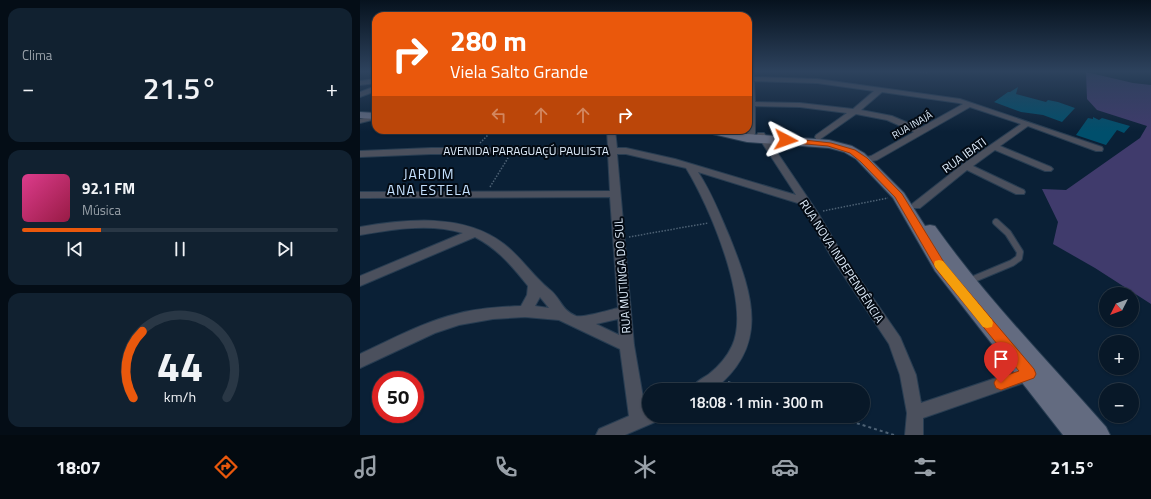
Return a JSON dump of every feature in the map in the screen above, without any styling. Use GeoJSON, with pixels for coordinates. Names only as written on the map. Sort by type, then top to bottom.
{"type":"FeatureCollection","features":[{"type":"Feature","properties":{"kind":"main road"},"geometry":{"type":"LineString","coordinates":[[360,110],[372,110]]}},
{"type":"Feature","properties":{"kind":"main road"},"geometry":{"type":"LineString","coordinates":[[360,115],[372,116]]}},
{"type":"Feature","properties":{"kind":"main road"},"geometry":{"type":"LineString","coordinates":[[725,134],[733,136],[819,137],[854,146],[916,206],[937,242],[967,282],[1098,435]]}},
{"type":"Feature","properties":{"kind":"main road"},"geometry":{"type":"LineString","coordinates":[[748,134],[838,146],[869,159],[899,196],[941,267],[1078,435]]}},
{"type":"Feature","properties":{"kind":"street"},"geometry":{"type":"LineString","coordinates":[[819,137],[854,112],[878,91]]}},
{"type":"Feature","properties":{"kind":"street"},"geometry":{"type":"LineString","coordinates":[[888,91],[969,104],[1099,149]]}},
{"type":"Feature","properties":{"kind":"street"},"geometry":{"type":"LineString","coordinates":[[752,104],[800,105],[854,112],[889,118],[922,132]]}},
{"type":"Feature","properties":{"kind":"street","name":"RUA INAJÁ"},"geometry":{"type":"LineString","coordinates":[[869,159],[922,132],[969,104]]}},
{"type":"Feature","properties":{"kind":"street"},"geometry":{"type":"LineString","coordinates":[[360,121],[372,117]]}},
{"type":"Feature","properties":{"kind":"street"},"geometry":{"type":"LineString","coordinates":[[752,121],[759,136]]}},
{"type":"Feature","properties":{"kind":"street","name":"RUA IBATI"},"geometry":{"type":"LineString","coordinates":[[916,206],[966,166],[1027,123]]}},
{"type":"Feature","properties":{"kind":"street","name":"RUA MUTINGA DO SUL"},"geometry":{"type":"LineString","coordinates":[[611,134],[627,345],[642,409]]}},
{"type":"Feature","properties":{"kind":"street","name":"RUA NOVA INDEPENDÊNCIA"},"geometry":{"type":"LineString","coordinates":[[759,136],[813,213],[836,255],[895,342],[908,375],[915,413],[914,435]]}},
{"type":"Feature","properties":{"kind":"street"},"geometry":{"type":"LineString","coordinates":[[995,147],[1048,169]]}},
{"type":"Feature","properties":{"kind":"street","name":"AVENIDA PARAGUAÇÚ PAULISTA"},"geometry":{"type":"LineString","coordinates":[[360,154],[473,150],[612,150],[638,152],[782,194],[800,195]]}},
{"type":"Feature","properties":{"kind":"street"},"geometry":{"type":"LineString","coordinates":[[966,166],[1020,192]]}},
{"type":"Feature","properties":{"kind":"street"},"geometry":{"type":"LineString","coordinates":[[693,167],[706,193],[733,265],[745,315],[744,332],[735,358],[716,378],[709,383]]}},
{"type":"Feature","properties":{"kind":"street"},"geometry":{"type":"LineString","coordinates":[[706,193],[706,180],[713,173]]}},
{"type":"Feature","properties":{"kind":"street"},"geometry":{"type":"LineString","coordinates":[[360,195],[615,194]]}},
{"type":"Feature","properties":{"kind":"street"},"geometry":{"type":"LineString","coordinates":[[360,231],[393,226],[416,225],[453,226],[474,233],[495,243],[524,270],[535,285],[548,297],[561,314]]}},
{"type":"Feature","properties":{"kind":"street"},"geometry":{"type":"LineString","coordinates":[[360,281],[474,233]]}},
{"type":"Feature","properties":{"kind":"street"},"geometry":{"type":"LineString","coordinates":[[525,311],[534,296],[535,285]]}},
{"type":"Feature","properties":{"kind":"street"},"geometry":{"type":"LineString","coordinates":[[360,361],[430,329],[459,319],[493,313],[525,311],[561,314],[580,322],[600,334],[627,345]]}},
{"type":"Feature","properties":{"kind":"street"},"geometry":{"type":"LineString","coordinates":[[580,322],[624,312]]}},
{"type":"Feature","properties":{"kind":"street"},"geometry":{"type":"LineString","coordinates":[[915,413],[1029,374]]}},
{"type":"Feature","properties":{"kind":"street"},"geometry":{"type":"LineString","coordinates":[[605,435],[642,419]]}},
{"type":"Feature","properties":{"kind":"lane"},"geometry":{"type":"LineString","coordinates":[[967,282],[1012,263],[1019,258],[1020,252],[1018,247],[1008,233],[996,222]]}},
{"type":"Feature","properties":{"kind":"path"},"geometry":{"type":"LineString","coordinates":[[473,150],[489,134]]}},
{"type":"Feature","properties":{"kind":"path"},"geometry":{"type":"LineString","coordinates":[[486,194],[514,150]]}},
{"type":"Feature","properties":{"kind":"path"},"geometry":{"type":"LineString","coordinates":[[813,213],[899,196]]}},
{"type":"Feature","properties":{"kind":"path"},"geometry":{"type":"LineString","coordinates":[[619,238],[717,221]]}},
{"type":"Feature","properties":{"kind":"path"},"geometry":{"type":"LineString","coordinates":[[716,378],[731,383]]}},
{"type":"Feature","properties":{"kind":"path"},"geometry":{"type":"LineString","coordinates":[[856,423],[894,435]]}},
{"type":"Feature","properties":{"kind":"shaded area"},"geometry":{"type":"Polygon","coordinates":[[[1087,91],[1151,91],[1151,304],[1139,296],[1139,287],[1125,287],[1053,244],[1058,222],[1042,189],[1066,190],[1140,138],[1147,126],[1097,110],[1087,99],[1087,91]]]}},
{"type":"Feature","properties":{"kind":"building"},"geometry":{"type":"Polygon","coordinates":[[[1017,91],[1016,94],[1046,102],[1048,100],[1058,102],[1075,108],[1062,122],[1043,115],[1021,112],[994,102],[1010,92],[1017,91]]]}},
{"type":"Feature","properties":{"kind":"building"},"geometry":{"type":"Polygon","coordinates":[[[1093,117],[1099,120],[1102,118],[1130,126],[1124,133],[1117,130],[1106,145],[1076,135],[1088,118],[1093,119],[1093,117]]]}},
{"type":"Feature","properties":{"kind":"slow traffic"},"geometry":{"type":"LineString","coordinates":[[939,264],[987,323]]}},
{"type":"Feature","properties":{"kind":"district","name":"JARDIM ANA ESTELA"},"geometry":{"type":"Point","coordinates":[429,182]}},
{"type":"Feature","properties":{"kind":"route"},"geometry":{"type":"LineString","coordinates":[[786,140],[829,144],[852,152],[860,156],[899,196],[941,267],[1029,374],[1001,383]]}}]}
